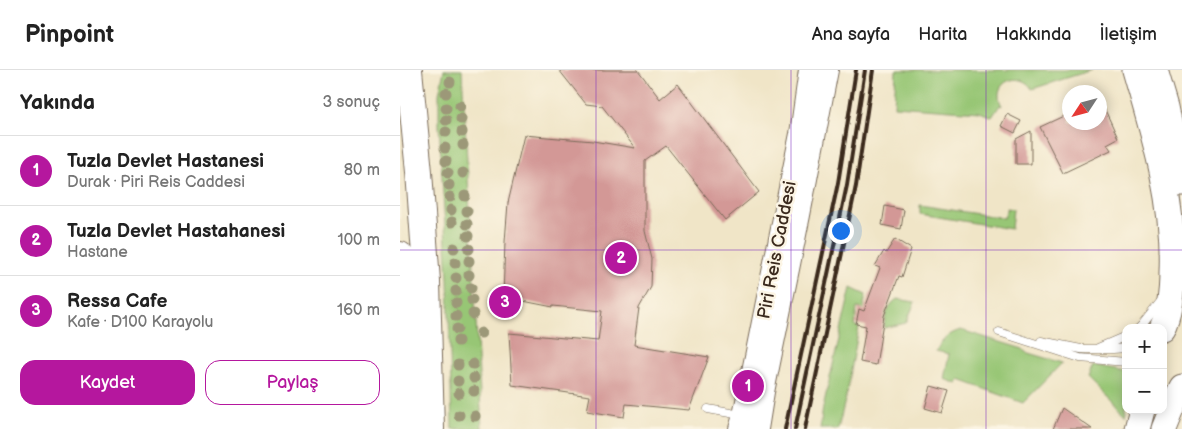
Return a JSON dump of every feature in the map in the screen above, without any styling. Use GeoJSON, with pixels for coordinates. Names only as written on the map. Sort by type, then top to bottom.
{"type":"FeatureCollection","features":[{"type":"Feature","properties":{"kind":"highway"},"geometry":{"type":"LineString","coordinates":[[409,70],[427,282],[431,429]]}},
{"type":"Feature","properties":{"kind":"highway"},"geometry":{"type":"LineString","coordinates":[[400,255],[406,356],[406,429]]}},
{"type":"Feature","properties":{"kind":"main road"},"geometry":{"type":"LineString","coordinates":[[1135,70],[1152,126],[1170,216],[1173,256],[1172,285],[1163,324]]}},
{"type":"Feature","properties":{"kind":"main road"},"geometry":{"type":"LineString","coordinates":[[1155,70],[1166,107],[1182,183]]}},
{"type":"Feature","properties":{"kind":"main road"},"geometry":{"type":"LineString","coordinates":[[1167,331],[1182,331]]}},
{"type":"Feature","properties":{"kind":"main road"},"geometry":{"type":"LineString","coordinates":[[1167,378],[1172,380],[1182,378]]}},
{"type":"Feature","properties":{"kind":"main road"},"geometry":{"type":"LineString","coordinates":[[1164,429],[1182,387]]}},
{"type":"Feature","properties":{"kind":"main road"},"geometry":{"type":"LineString","coordinates":[[1137,429],[1141,414]]}},
{"type":"Feature","properties":{"kind":"street","name":"Piri Reis Caddesi"},"geometry":{"type":"LineString","coordinates":[[747,425],[800,134],[809,70]]}},
{"type":"Feature","properties":{"kind":"street","name":"Piri Reis Caddesi"},"geometry":{"type":"LineString","coordinates":[[747,425],[764,392],[828,70]]}},
{"type":"Feature","properties":{"kind":"lane"},"geometry":{"type":"LineString","coordinates":[[1142,324],[1172,285]]}},
{"type":"Feature","properties":{"kind":"lane"},"geometry":{"type":"LineString","coordinates":[[1122,349],[1081,349],[999,332],[1080,358],[1122,362]]}},
{"type":"Feature","properties":{"kind":"lane"},"geometry":{"type":"LineString","coordinates":[[1095,349],[1122,338]]}},
{"type":"Feature","properties":{"kind":"lane"},"geometry":{"type":"LineString","coordinates":[[708,409],[747,425]]}},
{"type":"Feature","properties":{"kind":"green space"},"geometry":{"type":"Polygon","coordinates":[[[444,70],[462,70],[482,429],[452,429],[448,279],[439,125],[439,94],[444,70]]]}},
{"type":"Feature","properties":{"kind":"green space"},"geometry":{"type":"Polygon","coordinates":[[[896,70],[1092,70],[1032,89],[1021,80],[1014,79],[1008,81],[1000,90],[999,97],[1002,106],[1000,105],[992,117],[980,112],[894,106],[896,70]]]}},
{"type":"Feature","properties":{"kind":"green space"},"geometry":{"type":"Polygon","coordinates":[[[920,205],[1004,218],[1007,208],[1013,209],[1011,229],[920,214],[920,205]]]}},
{"type":"Feature","properties":{"kind":"green space"},"geometry":{"type":"Polygon","coordinates":[[[851,288],[866,295],[863,309],[857,308],[855,326],[859,327],[847,392],[838,429],[820,429],[823,407],[851,288]]]}},
{"type":"Feature","properties":{"kind":"green space"},"geometry":{"type":"Polygon","coordinates":[[[897,299],[915,302],[906,323],[884,328],[890,305],[897,299]]]}},
{"type":"Feature","properties":{"kind":"green space"},"geometry":{"type":"Polygon","coordinates":[[[961,330],[1062,363],[1023,403],[960,380],[958,384],[944,379],[949,354],[936,351],[946,338],[961,330]]]}},
{"type":"Feature","properties":{"kind":"green space"},"geometry":{"type":"Polygon","coordinates":[[[1093,366],[1122,371],[1122,411],[1088,378],[1093,366]]]}},
{"type":"Feature","properties":{"kind":"building"},"geometry":{"type":"Polygon","coordinates":[[[559,70],[638,70],[660,99],[678,84],[759,192],[725,220],[666,146],[645,161],[645,231],[652,259],[651,287],[639,308],[634,345],[709,357],[689,410],[626,404],[624,417],[587,411],[590,396],[512,385],[509,333],[598,341],[602,311],[553,307],[503,297],[508,203],[524,135],[593,141],[635,148],[602,106],[586,104],[559,70]]]}},
{"type":"Feature","properties":{"kind":"building"},"geometry":{"type":"Polygon","coordinates":[[[1007,114],[1021,121],[1015,133],[1001,126],[1007,114]]]}},
{"type":"Feature","properties":{"kind":"building"},"geometry":{"type":"Polygon","coordinates":[[[1107,114],[1118,138],[1107,144],[1111,150],[1063,173],[1040,127],[1062,117],[1062,130],[1107,130],[1107,114]]]}},
{"type":"Feature","properties":{"kind":"building"},"geometry":{"type":"Polygon","coordinates":[[[1031,131],[1031,164],[1016,164],[1016,139],[1031,131]]]}},
{"type":"Feature","properties":{"kind":"building"},"geometry":{"type":"Polygon","coordinates":[[[885,206],[904,210],[901,229],[882,225],[885,206]]]}},
{"type":"Feature","properties":{"kind":"building"},"geometry":{"type":"Polygon","coordinates":[[[895,239],[911,249],[902,277],[899,276],[884,316],[876,365],[860,362],[866,326],[856,324],[859,309],[864,311],[880,268],[875,266],[884,251],[886,253],[895,239]]]}},
{"type":"Feature","properties":{"kind":"building"},"geometry":{"type":"Polygon","coordinates":[[[931,386],[949,391],[942,413],[925,408],[931,386]]]}},
{"type":"Feature","properties":{"kind":"building"},"geometry":{"type":"Polygon","coordinates":[[[1062,408],[1092,429],[1053,429],[1062,408]]]}},
{"type":"Feature","properties":{"kind":"railway"},"geometry":{"type":"LineString","coordinates":[[785,429],[838,183],[856,70]]}},
{"type":"Feature","properties":{"kind":"railway"},"geometry":{"type":"LineString","coordinates":[[795,429],[847,185],[865,70]]}},
{"type":"Feature","properties":{"kind":"railway"},"geometry":{"type":"LineString","coordinates":[[805,429],[856,186],[873,70]]}},
{"type":"Feature","properties":{"kind":"place","name":"Tuzla Devlet Hastahanesi"},"geometry":{"type":"Point","coordinates":[621,258]}},
{"type":"Feature","properties":{"kind":"place","name":"Ressa Cafe"},"geometry":{"type":"Point","coordinates":[505,302]}},
{"type":"Feature","properties":{"kind":"place","name":"Tuzla Devlet Hastanesi"},"geometry":{"type":"Point","coordinates":[748,386]}}]}
